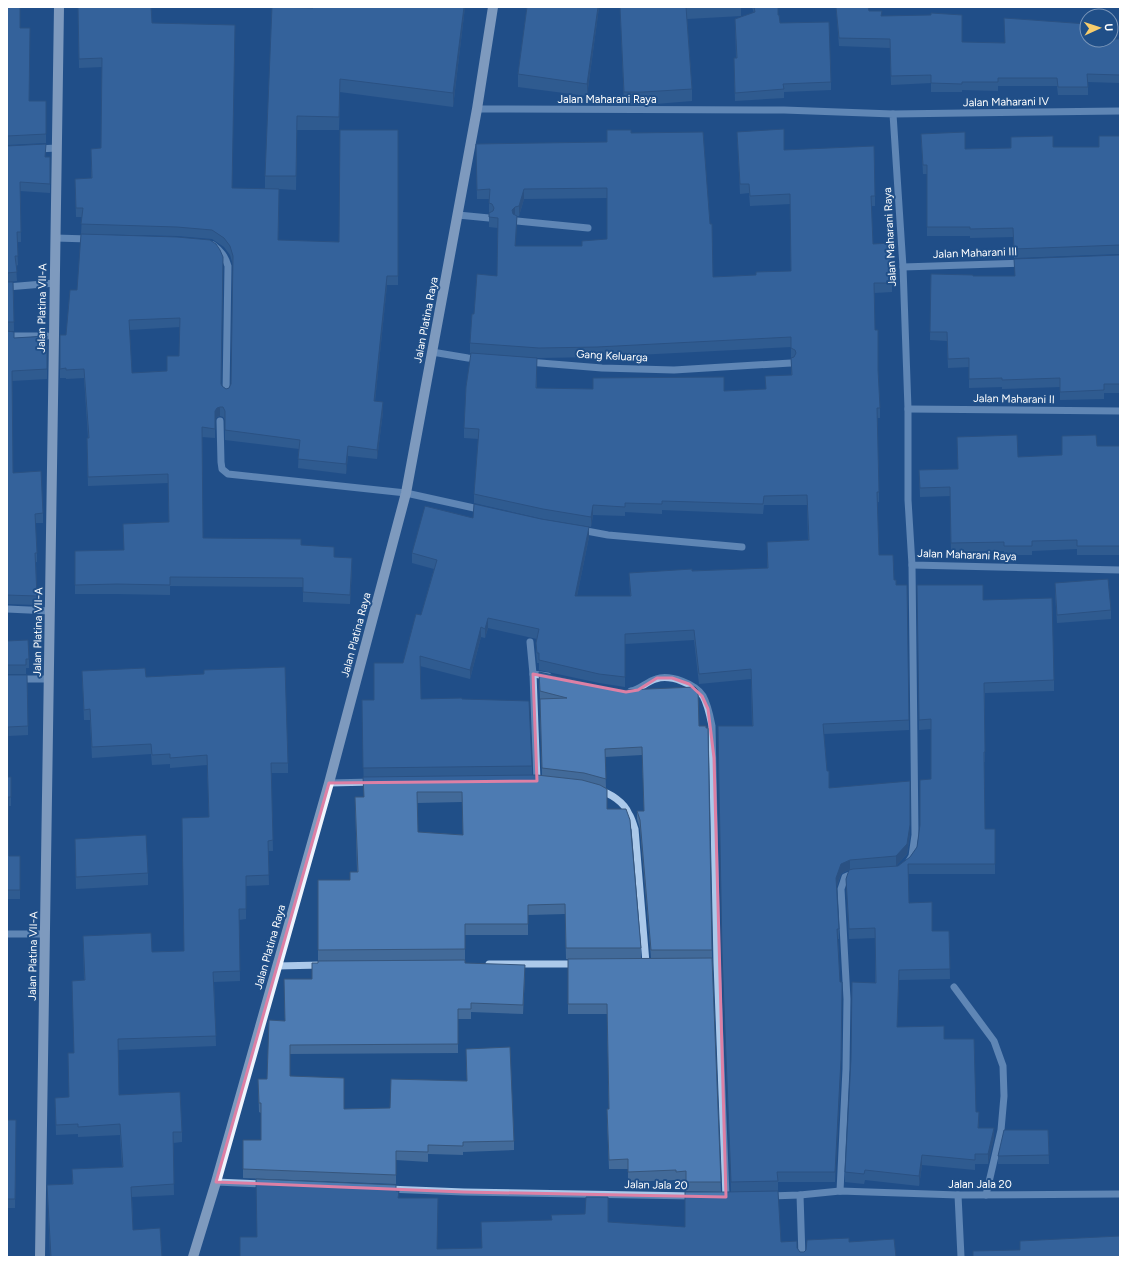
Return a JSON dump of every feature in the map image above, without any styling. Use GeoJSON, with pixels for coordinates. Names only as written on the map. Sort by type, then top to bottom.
{"type":"FeatureCollection","features":[{"type":"Feature","properties":{"kind":"main road","name":"Jalan Platina VII-A"},"geometry":{"type":"LineString","coordinates":[[40,1257],[56,238],[58,7]]}},
{"type":"Feature","properties":{"kind":"main road","name":"Jalan Platina Raya"},"geometry":{"type":"LineString","coordinates":[[193,1257],[216,1182],[329,783],[406,493],[477,109],[493,7]]}},
{"type":"Feature","properties":{"kind":"street","name":"Jalan Maharani Raya"},"geometry":{"type":"LineString","coordinates":[[477,109],[784,110],[893,114],[903,267],[908,409],[908,500],[912,565],[1120,570]]}},
{"type":"Feature","properties":{"kind":"street","name":"Jalan Maharani IV"},"geometry":{"type":"LineString","coordinates":[[893,114],[1120,111]]}},
{"type":"Feature","properties":{"kind":"street"},"geometry":{"type":"LineString","coordinates":[[28,149],[57,148]]}},
{"type":"Feature","properties":{"kind":"street"},"geometry":{"type":"LineString","coordinates":[[458,215],[489,218]]}},
{"type":"Feature","properties":{"kind":"street"},"geometry":{"type":"LineString","coordinates":[[517,220],[588,228]]}},
{"type":"Feature","properties":{"kind":"street"},"geometry":{"type":"LineString","coordinates":[[56,238],[93,239]]}},
{"type":"Feature","properties":{"kind":"street"},"geometry":{"type":"LineString","coordinates":[[204,243],[212,244],[220,250],[225,257],[228,266],[226,393]]}},
{"type":"Feature","properties":{"kind":"street","name":"Jalan Maharani III"},"geometry":{"type":"LineString","coordinates":[[903,267],[1027,262]]}},
{"type":"Feature","properties":{"kind":"street"},"geometry":{"type":"LineString","coordinates":[[7,287],[55,283]]}},
{"type":"Feature","properties":{"kind":"street"},"geometry":{"type":"LineString","coordinates":[[7,336],[54,336]]}},
{"type":"Feature","properties":{"kind":"street"},"geometry":{"type":"LineString","coordinates":[[432,352],[484,359]]}},
{"type":"Feature","properties":{"kind":"street","name":"Gang Keluarga"},"geometry":{"type":"LineString","coordinates":[[523,362],[602,368],[674,370],[791,363]]}},
{"type":"Feature","properties":{"kind":"street","name":"Jalan Maharani II"},"geometry":{"type":"LineString","coordinates":[[908,409],[1120,411]]}},
{"type":"Feature","properties":{"kind":"street"},"geometry":{"type":"LineString","coordinates":[[220,421],[220,462],[222,469],[228,474],[406,493],[490,512]]}},
{"type":"Feature","properties":{"kind":"street"},"geometry":{"type":"LineString","coordinates":[[571,529],[608,535],[742,547]]}},
{"type":"Feature","properties":{"kind":"street"},"geometry":{"type":"LineString","coordinates":[[902,868],[912,856],[915,835],[912,565]]}},
{"type":"Feature","properties":{"kind":"street"},"geometry":{"type":"LineString","coordinates":[[7,609],[50,610]]}},
{"type":"Feature","properties":{"kind":"street"},"geometry":{"type":"LineString","coordinates":[[530,642],[533,674],[537,782]]}},
{"type":"Feature","properties":{"kind":"street"},"geometry":{"type":"LineString","coordinates":[[533,674],[558,678]]}},
{"type":"Feature","properties":{"kind":"street"},"geometry":{"type":"LineString","coordinates":[[626,692],[638,690],[657,678],[672,678],[689,684],[702,696],[708,709],[712,726],[714,758],[717,963],[729,1197],[718,1197]]}},
{"type":"Feature","properties":{"kind":"street"},"geometry":{"type":"LineString","coordinates":[[7,679],[49,679]]}},
{"type":"Feature","properties":{"kind":"street"},"geometry":{"type":"LineString","coordinates":[[329,783],[383,782]]}},
{"type":"Feature","properties":{"kind":"street"},"geometry":{"type":"LineString","coordinates":[[590,788],[613,796],[623,804],[629,813],[635,829],[646,963]]}},
{"type":"Feature","properties":{"kind":"street"},"geometry":{"type":"LineString","coordinates":[[840,1191],[846,1069],[847,1000],[841,889],[845,877],[860,873]]}},
{"type":"Feature","properties":{"kind":"street"},"geometry":{"type":"LineString","coordinates":[[7,934],[45,934]]}},
{"type":"Feature","properties":{"kind":"street"},"geometry":{"type":"LineString","coordinates":[[638,963],[654,963]]}},
{"type":"Feature","properties":{"kind":"street"},"geometry":{"type":"LineString","coordinates":[[709,963],[717,963]]}},
{"type":"Feature","properties":{"kind":"street"},"geometry":{"type":"LineString","coordinates":[[481,964],[583,964]]}},
{"type":"Feature","properties":{"kind":"street"},"geometry":{"type":"LineString","coordinates":[[277,966],[332,965]]}},
{"type":"Feature","properties":{"kind":"street"},"geometry":{"type":"LineString","coordinates":[[954,988],[994,1041],[1002,1066],[1004,1096],[1001,1130],[986,1195]]}},
{"type":"Feature","properties":{"kind":"street"},"geometry":{"type":"LineString","coordinates":[[216,1182],[270,1184]]}},
{"type":"Feature","properties":{"kind":"street","name":"Jalan Jala 20"},"geometry":{"type":"LineString","coordinates":[[379,1189],[702,1197]]}},
{"type":"Feature","properties":{"kind":"street","name":"Jalan Jala 20"},"geometry":{"type":"LineString","coordinates":[[763,1196],[800,1196],[840,1191],[958,1195],[1120,1194]]}},
{"type":"Feature","properties":{"kind":"street"},"geometry":{"type":"LineString","coordinates":[[958,1195],[961,1257]]}},
{"type":"Feature","properties":{"kind":"street"},"geometry":{"type":"LineString","coordinates":[[800,1196],[802,1257]]}},
{"type":"Feature","properties":{"kind":"highlighted area"},"geometry":{"type":"Polygon","coordinates":[[[533,674],[626,692],[638,690],[657,678],[672,678],[689,684],[702,696],[708,709],[714,758],[726,1197],[464,1192],[216,1182],[329,783],[537,781],[533,674]]]}},
{"type":"Feature","properties":{"kind":"building"},"geometry":{"type":"Polygon","coordinates":[[[7,7],[20,7],[20,28],[30,28],[29,101],[46,101],[46,134],[7,136],[7,7]]]}},
{"type":"Feature","properties":{"kind":"building"},"geometry":{"type":"Polygon","coordinates":[[[78,7],[151,7],[152,23],[235,25],[232,188],[279,189],[278,240],[339,242],[340,130],[398,130],[398,276],[387,276],[374,401],[383,402],[377,450],[348,446],[346,464],[298,459],[300,440],[225,430],[225,411],[223,407],[217,408],[215,411],[215,429],[202,427],[203,538],[301,539],[301,545],[334,547],[334,557],[352,558],[350,595],[303,592],[303,578],[170,577],[170,585],[75,585],[75,551],[124,550],[123,524],[169,522],[168,474],[88,477],[87,438],[89,438],[84,369],[60,369],[60,335],[66,335],[70,290],[77,290],[81,234],[177,237],[210,240],[216,244],[223,257],[221,384],[226,389],[229,388],[231,384],[233,256],[230,246],[224,238],[212,230],[177,227],[81,224],[83,208],[76,208],[75,179],[92,178],[91,149],[101,148],[102,58],[79,59],[78,7]],[[180,318],[129,320],[132,373],[167,371],[167,356],[179,356],[180,318]]]}},
{"type":"Feature","properties":{"kind":"building"},"geometry":{"type":"Polygon","coordinates":[[[272,7],[464,7],[453,93],[340,79],[339,117],[297,116],[296,176],[265,176],[272,7]]]}},
{"type":"Feature","properties":{"kind":"building"},"geometry":{"type":"Polygon","coordinates":[[[527,7],[598,7],[587,84],[518,74],[527,7]]]}},
{"type":"Feature","properties":{"kind":"building"},"geometry":{"type":"Polygon","coordinates":[[[620,7],[686,7],[692,89],[624,92],[620,7]]]}},
{"type":"Feature","properties":{"kind":"building"},"geometry":{"type":"Polygon","coordinates":[[[754,7],[778,7],[780,23],[829,22],[831,82],[783,84],[784,89],[735,93],[734,58],[737,58],[735,19],[755,12],[754,7]]]}},
{"type":"Feature","properties":{"kind":"building"},"geometry":{"type":"Polygon","coordinates":[[[836,7],[868,7],[869,11],[882,11],[881,16],[931,15],[931,13],[962,15],[962,42],[1005,43],[1004,18],[1079,23],[1079,48],[1119,48],[1120,39],[1120,75],[1087,74],[1088,87],[1058,87],[1057,78],[998,78],[998,82],[962,82],[962,84],[931,83],[931,75],[891,76],[890,39],[839,38],[836,7]]]}},
{"type":"Feature","properties":{"kind":"building"},"geometry":{"type":"Polygon","coordinates":[[[784,129],[784,150],[874,146],[875,196],[871,196],[873,244],[891,243],[892,283],[874,283],[875,330],[878,330],[880,408],[877,408],[879,555],[893,555],[894,580],[896,580],[896,585],[907,585],[909,720],[823,724],[827,771],[829,771],[829,788],[910,781],[910,825],[907,844],[896,856],[850,860],[841,864],[836,878],[839,929],[837,929],[840,982],[842,982],[842,989],[841,1059],[835,1172],[777,1172],[778,1181],[731,1182],[722,953],[718,726],[753,726],[751,669],[699,674],[694,630],[625,634],[625,677],[599,674],[539,660],[539,653],[537,653],[536,643],[539,629],[488,618],[485,629],[481,627],[470,670],[420,656],[421,699],[462,698],[529,701],[532,766],[363,768],[362,700],[374,700],[374,663],[403,663],[416,614],[421,615],[437,560],[412,553],[425,506],[473,518],[474,504],[541,519],[589,527],[575,596],[631,596],[629,573],[692,569],[692,571],[768,568],[767,542],[809,540],[807,495],[764,496],[763,504],[662,501],[662,504],[625,503],[625,507],[593,505],[591,517],[543,509],[474,494],[479,429],[464,428],[466,387],[471,353],[537,358],[536,388],[593,389],[593,378],[724,377],[724,391],[766,389],[765,376],[792,375],[791,358],[794,357],[796,353],[795,350],[791,348],[791,337],[597,347],[539,348],[470,343],[477,274],[497,276],[498,218],[489,217],[489,213],[493,211],[494,208],[492,204],[489,203],[490,189],[477,190],[476,144],[607,142],[607,130],[631,130],[631,133],[703,132],[710,224],[712,224],[713,277],[756,275],[756,272],[791,271],[790,194],[750,196],[749,184],[740,184],[737,132],[784,129]],[[607,188],[524,189],[519,206],[512,210],[513,214],[517,216],[515,246],[582,246],[582,241],[607,239],[607,188]]]}},
{"type":"Feature","properties":{"kind":"building"},"geometry":{"type":"Polygon","coordinates":[[[965,132],[965,149],[1011,148],[1011,137],[1053,136],[1053,147],[1099,147],[1099,136],[1120,136],[1120,245],[1014,249],[1013,228],[970,229],[970,227],[927,227],[927,165],[923,165],[921,134],[965,132]]]}},
{"type":"Feature","properties":{"kind":"building"},"geometry":{"type":"Polygon","coordinates":[[[46,144],[45,157],[50,157],[50,184],[20,182],[21,232],[17,232],[18,256],[15,256],[17,272],[7,273],[7,146],[46,144]]]}},
{"type":"Feature","properties":{"kind":"building"},"geometry":{"type":"Polygon","coordinates":[[[1120,255],[1120,384],[1104,384],[1104,390],[1060,392],[1060,378],[1002,380],[1002,378],[969,379],[969,358],[948,359],[947,332],[930,332],[931,274],[1015,276],[1014,259],[1120,255]]]}},
{"type":"Feature","properties":{"kind":"building"},"geometry":{"type":"Polygon","coordinates":[[[7,282],[13,282],[14,322],[7,322],[7,282]]]}},
{"type":"Feature","properties":{"kind":"building"},"geometry":{"type":"Polygon","coordinates":[[[7,331],[14,332],[14,338],[47,336],[47,369],[12,371],[13,473],[41,471],[43,513],[35,514],[37,596],[7,595],[7,331]]]}},
{"type":"Feature","properties":{"kind":"building"},"geometry":{"type":"Polygon","coordinates":[[[1017,435],[1018,457],[1062,455],[1062,436],[1096,435],[1097,446],[1120,446],[1120,546],[1077,546],[1077,540],[1032,541],[1032,546],[1004,546],[1004,542],[951,543],[950,487],[920,488],[919,470],[958,469],[957,437],[1017,435]]]}},
{"type":"Feature","properties":{"kind":"building"},"geometry":{"type":"Polygon","coordinates":[[[1108,579],[1111,610],[1057,615],[1055,583],[1108,579]]]}},
{"type":"Feature","properties":{"kind":"building"},"geometry":{"type":"Polygon","coordinates":[[[917,585],[983,585],[983,600],[1052,598],[1054,680],[984,683],[985,829],[995,829],[995,864],[908,864],[909,903],[932,902],[932,931],[949,931],[950,969],[899,970],[897,1027],[944,1026],[944,1039],[974,1039],[976,1112],[979,1112],[978,1128],[994,1128],[988,1154],[975,1154],[975,1160],[922,1155],[919,1176],[865,1170],[864,1174],[845,1172],[851,1059],[852,982],[876,983],[875,928],[849,929],[846,879],[849,870],[898,866],[910,857],[917,847],[920,825],[920,780],[931,779],[931,719],[919,720],[917,585]]]}},
{"type":"Feature","properties":{"kind":"building"},"geometry":{"type":"Polygon","coordinates":[[[28,640],[29,659],[26,659],[26,665],[7,665],[7,641],[28,640]]]}},
{"type":"Feature","properties":{"kind":"building"},"geometry":{"type":"Polygon","coordinates":[[[285,667],[288,763],[271,763],[273,840],[268,841],[269,875],[246,876],[246,909],[239,909],[240,971],[213,972],[216,1036],[118,1039],[119,1095],[180,1092],[182,1132],[173,1132],[174,1184],[131,1187],[133,1230],[160,1228],[162,1257],[51,1257],[47,1185],[73,1184],[72,1169],[123,1167],[120,1124],[78,1127],[78,1124],[56,1125],[55,1098],[69,1097],[68,1053],[74,1053],[72,981],[85,980],[83,936],[151,933],[152,952],[184,951],[182,818],[209,817],[207,755],[170,758],[170,754],[152,755],[151,744],[92,747],[90,709],[84,710],[82,671],[145,668],[146,677],[204,674],[204,670],[285,667]]]}},
{"type":"Feature","properties":{"kind":"building"},"geometry":{"type":"Polygon","coordinates":[[[539,672],[625,690],[695,687],[697,689],[699,726],[706,726],[706,728],[708,728],[712,950],[651,950],[640,820],[637,811],[644,811],[642,747],[605,749],[606,779],[584,773],[542,768],[540,699],[567,698],[540,691],[539,672]]]}},
{"type":"Feature","properties":{"kind":"building"},"geometry":{"type":"Polygon","coordinates":[[[7,675],[27,675],[28,726],[8,727],[8,777],[11,777],[11,797],[8,797],[9,856],[20,856],[20,890],[7,890],[7,675]]]}},
{"type":"Feature","properties":{"kind":"building"},"geometry":{"type":"Polygon","coordinates":[[[537,775],[582,780],[600,785],[607,789],[607,809],[626,809],[630,820],[641,948],[566,948],[565,904],[528,905],[528,924],[465,924],[465,949],[318,950],[318,880],[350,880],[350,872],[358,872],[355,797],[364,797],[363,777],[537,775]],[[417,792],[418,832],[463,835],[462,792],[417,792]]]}},
{"type":"Feature","properties":{"kind":"building"},"geometry":{"type":"Polygon","coordinates":[[[146,835],[148,873],[76,877],[75,839],[146,835]]]}},
{"type":"Feature","properties":{"kind":"building"},"geometry":{"type":"Polygon","coordinates":[[[712,958],[721,1182],[686,1182],[686,1171],[628,1172],[628,1159],[609,1160],[607,1109],[609,1109],[607,1004],[568,1004],[568,959],[712,958]]]}},
{"type":"Feature","properties":{"kind":"building"},"geometry":{"type":"Polygon","coordinates":[[[465,960],[465,963],[525,965],[523,1005],[471,1003],[471,1009],[458,1009],[458,1044],[290,1045],[290,1076],[344,1078],[344,1109],[390,1108],[391,1079],[467,1081],[466,1049],[510,1047],[514,1141],[463,1142],[463,1146],[428,1145],[428,1152],[396,1151],[396,1175],[243,1169],[243,1140],[261,1140],[261,1103],[259,1103],[258,1079],[267,1079],[269,1020],[285,1021],[284,979],[312,979],[312,963],[318,963],[318,961],[465,960]]]}},
{"type":"Feature","properties":{"kind":"building"},"geometry":{"type":"Polygon","coordinates":[[[7,1120],[16,1120],[15,1199],[7,1199],[7,1120]]]}},
{"type":"Feature","properties":{"kind":"building"},"geometry":{"type":"Polygon","coordinates":[[[1004,1130],[1048,1130],[1049,1155],[998,1156],[1004,1130]]]}},
{"type":"Feature","properties":{"kind":"building"},"geometry":{"type":"Polygon","coordinates":[[[256,1179],[396,1185],[396,1191],[399,1191],[398,1198],[438,1198],[437,1249],[482,1248],[481,1222],[552,1220],[551,1215],[585,1214],[586,1197],[608,1197],[608,1222],[685,1227],[685,1192],[778,1191],[781,1242],[797,1241],[797,1248],[800,1252],[804,1252],[806,1250],[807,1240],[849,1238],[849,1242],[894,1239],[896,1257],[240,1257],[240,1237],[257,1237],[256,1179]]]}},
{"type":"Feature","properties":{"kind":"building"},"geometry":{"type":"Polygon","coordinates":[[[1120,1236],[1120,1257],[973,1257],[973,1251],[1020,1250],[1020,1241],[1120,1236]]]}}]}
